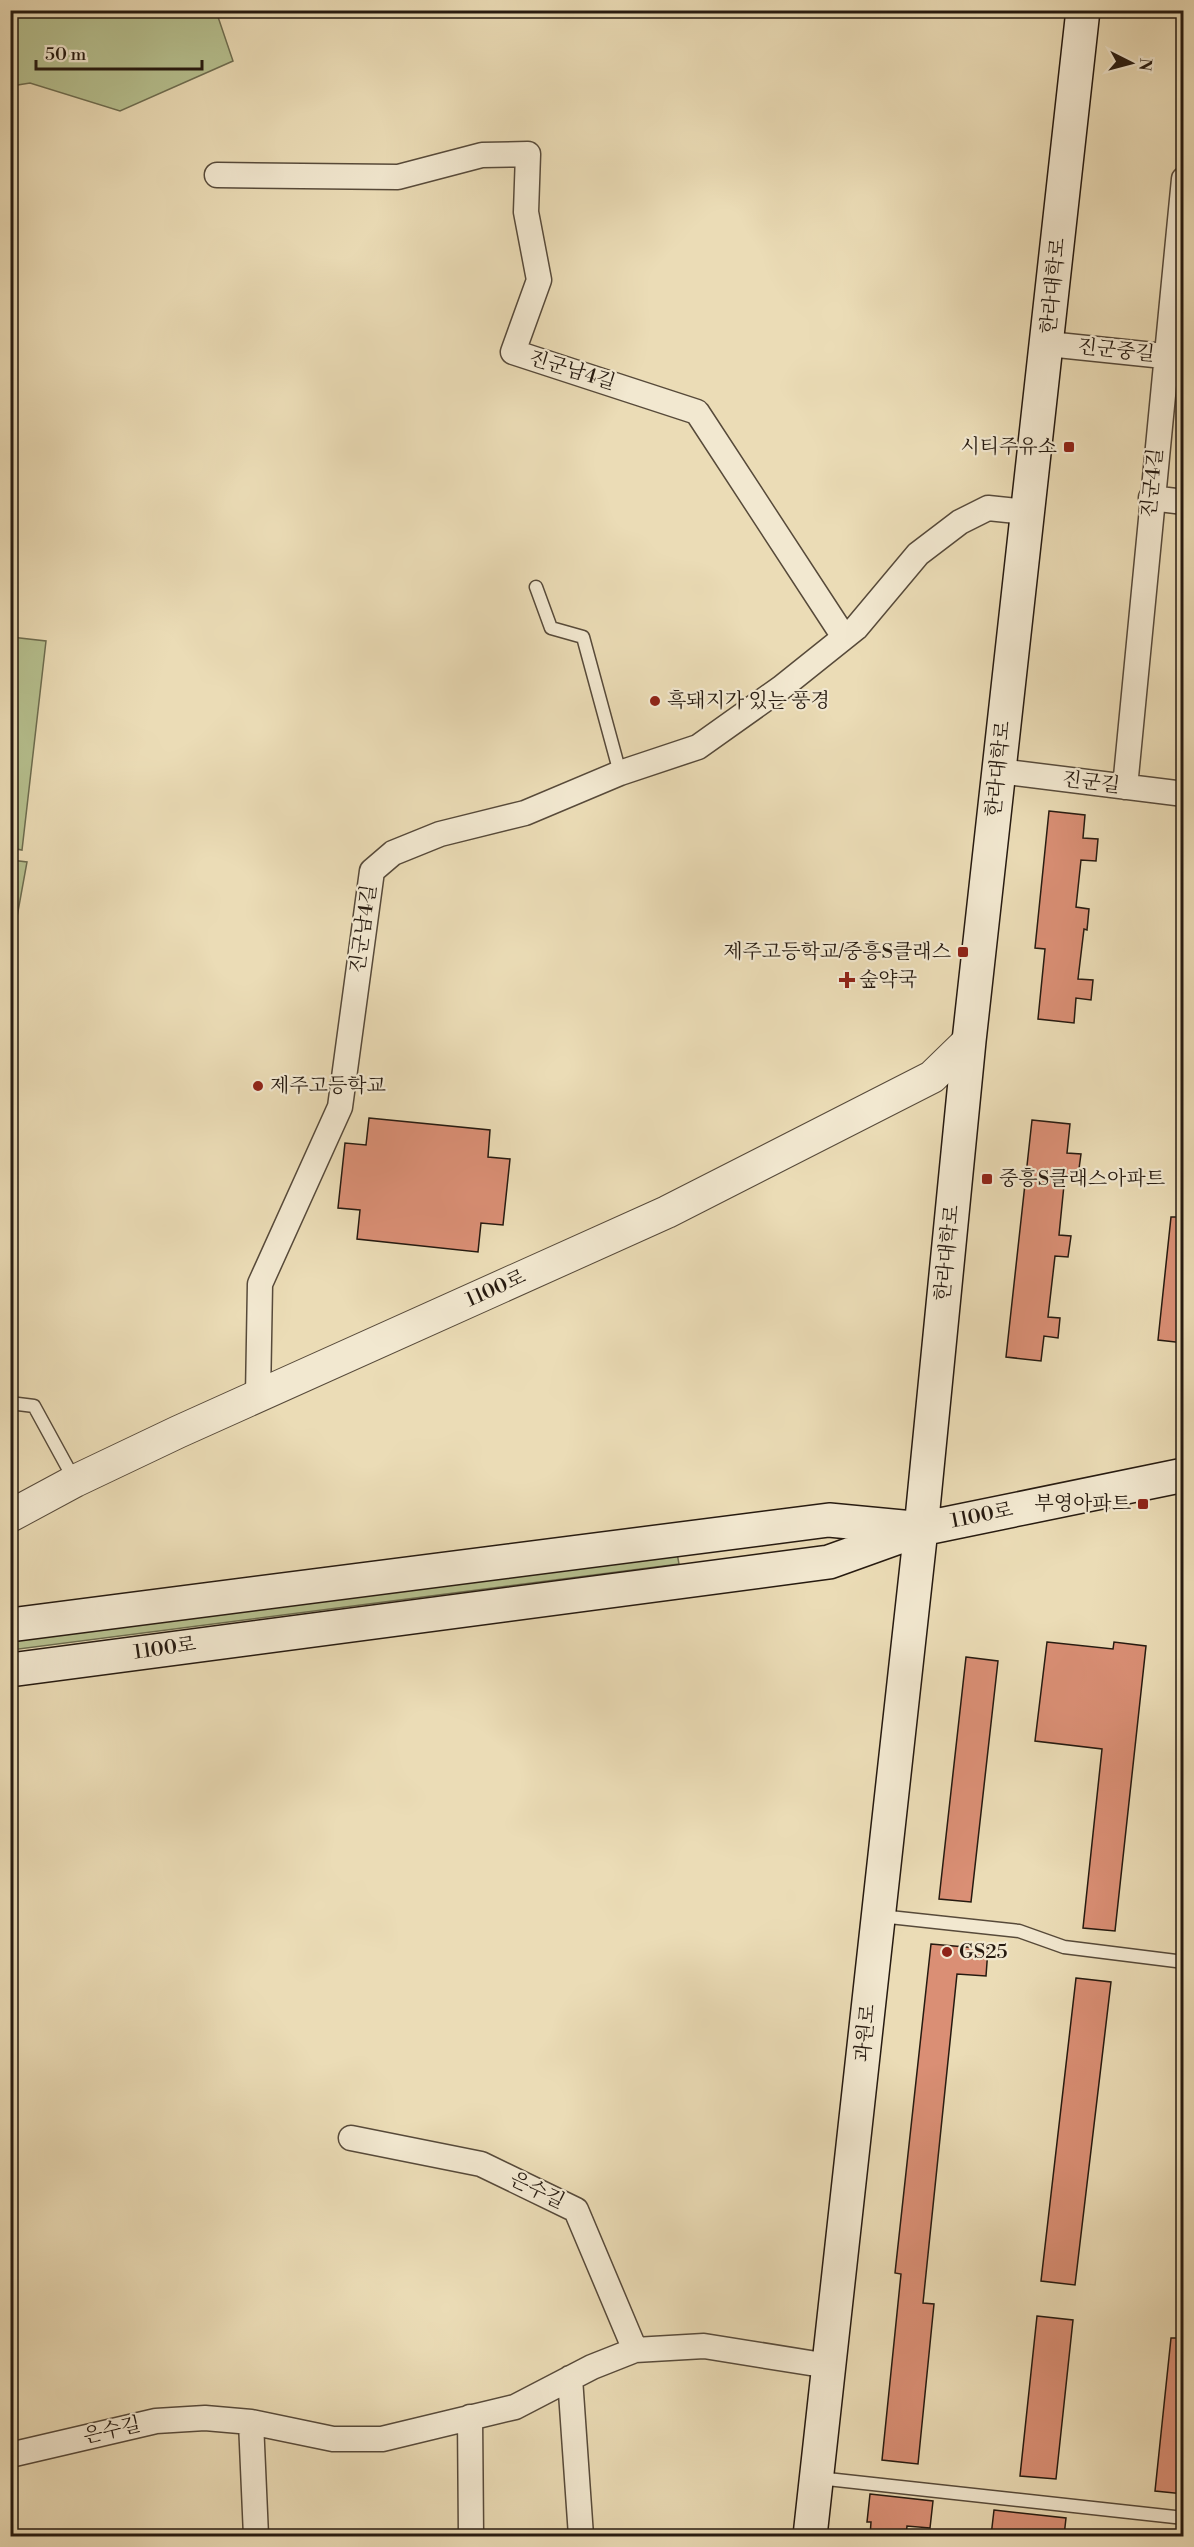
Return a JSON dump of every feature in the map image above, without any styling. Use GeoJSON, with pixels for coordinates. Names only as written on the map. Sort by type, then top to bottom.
{"type":"FeatureCollection","features":[{"type":"Feature","properties":{"kind":"main road","name":"한라대학로"},"geometry":{"type":"LineString","coordinates":[[921,1529],[969,1041],[1026,512],[1048,344],[1083,10]]}},
{"type":"Feature","properties":{"kind":"main road","name":"1100로"},"geometry":{"type":"LineString","coordinates":[[10,1670],[830,1562],[921,1529],[1184,1475]]}},
{"type":"Feature","properties":{"kind":"main road","name":"1100로"},"geometry":{"type":"LineString","coordinates":[[10,1625],[829,1520],[921,1529]]}},
{"type":"Feature","properties":{"kind":"main road","name":"과원로"},"geometry":{"type":"LineString","coordinates":[[810,2536],[921,1529]]}},
{"type":"Feature","properties":{"kind":"street","name":"진군남4길"},"geometry":{"type":"LineString","coordinates":[[217,176],[398,177],[482,155],[528,154],[526,212],[539,280],[513,352],[697,412],[844,637]]}},
{"type":"Feature","properties":{"kind":"street","name":"진군4길"},"geometry":{"type":"LineString","coordinates":[[1125,787],[1151,498],[1176,357],[1184,179]]}},
{"type":"Feature","properties":{"kind":"street","name":"진군중길"},"geometry":{"type":"LineString","coordinates":[[1048,344],[1176,357]]}},
{"type":"Feature","properties":{"kind":"street"},"geometry":{"type":"LineString","coordinates":[[1151,498],[1184,502]]}},
{"type":"Feature","properties":{"kind":"street","name":"진군남4길"},"geometry":{"type":"LineString","coordinates":[[258,1396],[260,1284],[340,1107],[372,871],[393,853],[430,838],[525,813],[620,773],[698,747],[764,701],[856,628],[918,554],[960,522],[988,508],[1026,512]]}},
{"type":"Feature","properties":{"kind":"street","name":"진군길"},"geometry":{"type":"LineString","coordinates":[[999,771],[1184,794]]}},
{"type":"Feature","properties":{"kind":"street","name":"1100로"},"geometry":{"type":"LineString","coordinates":[[10,1516],[75,1481],[258,1396],[667,1212],[932,1077],[969,1041]]}},
{"type":"Feature","properties":{"kind":"street","name":"은수길"},"geometry":{"type":"LineString","coordinates":[[351,2138],[481,2164],[576,2210],[634,2350]]}},
{"type":"Feature","properties":{"kind":"street","name":"은수길"},"geometry":{"type":"LineString","coordinates":[[10,2455],[156,2421],[205,2418],[251,2422],[333,2439],[382,2439],[515,2407],[570,2378],[634,2350],[704,2346],[829,2366]]}},
{"type":"Feature","properties":{"kind":"street"},"geometry":{"type":"LineString","coordinates":[[570,2378],[581,2536]]}},
{"type":"Feature","properties":{"kind":"street"},"geometry":{"type":"LineString","coordinates":[[470,2418],[471,2536]]}},
{"type":"Feature","properties":{"kind":"street"},"geometry":{"type":"LineString","coordinates":[[251,2422],[256,2536]]}},
{"type":"Feature","properties":{"kind":"lane"},"geometry":{"type":"LineString","coordinates":[[536,587],[551,628],[583,638],[620,773]]}},
{"type":"Feature","properties":{"kind":"lane"},"geometry":{"type":"LineString","coordinates":[[10,1403],[34,1406],[75,1481]]}},
{"type":"Feature","properties":{"kind":"lane"},"geometry":{"type":"LineString","coordinates":[[879,1916],[1019,1931],[1064,1947],[1184,1962]]}},
{"type":"Feature","properties":{"kind":"lane"},"geometry":{"type":"LineString","coordinates":[[817,2478],[1184,2518]]}},
{"type":"Feature","properties":{"kind":"green space"},"geometry":{"type":"Polygon","coordinates":[[[11,10],[216,11],[233,61],[120,111],[30,83],[11,86],[11,10]]]}},
{"type":"Feature","properties":{"kind":"green space"},"geometry":{"type":"Polygon","coordinates":[[[11,637],[46,641],[22,850],[11,848],[11,637]]]}},
{"type":"Feature","properties":{"kind":"green space"},"geometry":{"type":"Polygon","coordinates":[[[10,860],[27,862],[11,950],[10,860]]]}},
{"type":"Feature","properties":{"kind":"green space"},"geometry":{"type":"Polygon","coordinates":[[[677,1553],[679,1564],[11,1650],[10,1639],[677,1553]]]}},
{"type":"Feature","properties":{"kind":"building"},"geometry":{"type":"Polygon","coordinates":[[[1049,811],[1085,815],[1083,838],[1098,839],[1096,861],[1081,860],[1076,907],[1089,909],[1087,930],[1084,929],[1078,979],[1093,980],[1091,1000],[1076,998],[1074,1023],[1038,1019],[1045,949],[1035,948],[1049,811]]]}},
{"type":"Feature","properties":{"kind":"building"},"geometry":{"type":"Polygon","coordinates":[[[369,1118],[490,1130],[488,1157],[510,1159],[503,1225],[481,1223],[478,1252],[357,1239],[360,1210],[338,1208],[345,1143],[366,1145],[369,1118]]]}},
{"type":"Feature","properties":{"kind":"building"},"geometry":{"type":"Polygon","coordinates":[[[1032,1120],[1070,1124],[1067,1153],[1081,1154],[1078,1176],[1065,1175],[1059,1235],[1071,1236],[1068,1257],[1055,1256],[1048,1317],[1060,1318],[1058,1338],[1044,1336],[1041,1361],[1006,1357],[1032,1120]]]}},
{"type":"Feature","properties":{"kind":"building"},"geometry":{"type":"Polygon","coordinates":[[[1171,1217],[1184,1217],[1184,1343],[1158,1340],[1171,1217]]]}},
{"type":"Feature","properties":{"kind":"building"},"geometry":{"type":"Polygon","coordinates":[[[1047,1642],[1113,1649],[1114,1642],[1146,1646],[1115,1931],[1083,1928],[1102,1749],[1035,1741],[1047,1642]]]}},
{"type":"Feature","properties":{"kind":"building"},"geometry":{"type":"Polygon","coordinates":[[[966,1657],[998,1661],[971,1902],[939,1899],[966,1657]]]}},
{"type":"Feature","properties":{"kind":"building"},"geometry":{"type":"Polygon","coordinates":[[[931,1944],[988,1949],[986,1976],[957,1974],[923,2303],[934,2304],[918,2464],[882,2460],[901,2274],[895,2273],[931,1944]]]}},
{"type":"Feature","properties":{"kind":"building"},"geometry":{"type":"Polygon","coordinates":[[[1076,1978],[1111,1982],[1075,2285],[1041,2281],[1076,1978]]]}},
{"type":"Feature","properties":{"kind":"building"},"geometry":{"type":"Polygon","coordinates":[[[1037,2316],[1073,2320],[1056,2479],[1020,2476],[1037,2316]]]}},
{"type":"Feature","properties":{"kind":"building"},"geometry":{"type":"Polygon","coordinates":[[[1171,2338],[1184,2338],[1184,2494],[1155,2491],[1171,2338]]]}},
{"type":"Feature","properties":{"kind":"building"},"geometry":{"type":"Polygon","coordinates":[[[870,2494],[933,2501],[930,2528],[907,2526],[906,2536],[870,2536],[871,2522],[867,2522],[870,2494]]]}},
{"type":"Feature","properties":{"kind":"building"},"geometry":{"type":"Polygon","coordinates":[[[994,2510],[1066,2518],[1064,2536],[991,2536],[994,2510]]]}},
{"type":"Feature","properties":{"kind":"place","name":"시티주유소"},"geometry":{"type":"Point","coordinates":[1069,447]}},
{"type":"Feature","properties":{"kind":"place","name":"흑돼지가 있는 풍경"},"geometry":{"type":"Point","coordinates":[655,701]}},
{"type":"Feature","properties":{"kind":"place","name":"제주고등학교/중흥S클래스"},"geometry":{"type":"Point","coordinates":[963,952]}},
{"type":"Feature","properties":{"kind":"place","name":"숲약국"},"geometry":{"type":"Point","coordinates":[847,980]}},
{"type":"Feature","properties":{"kind":"place","name":"제주고등학교"},"geometry":{"type":"Point","coordinates":[258,1086]}},
{"type":"Feature","properties":{"kind":"place","name":"중흥S클래스아파트"},"geometry":{"type":"Point","coordinates":[987,1179]}},
{"type":"Feature","properties":{"kind":"place","name":"부영아파트"},"geometry":{"type":"Point","coordinates":[1143,1504]}},
{"type":"Feature","properties":{"kind":"place","name":"GS25"},"geometry":{"type":"Point","coordinates":[947,1952]}}]}
